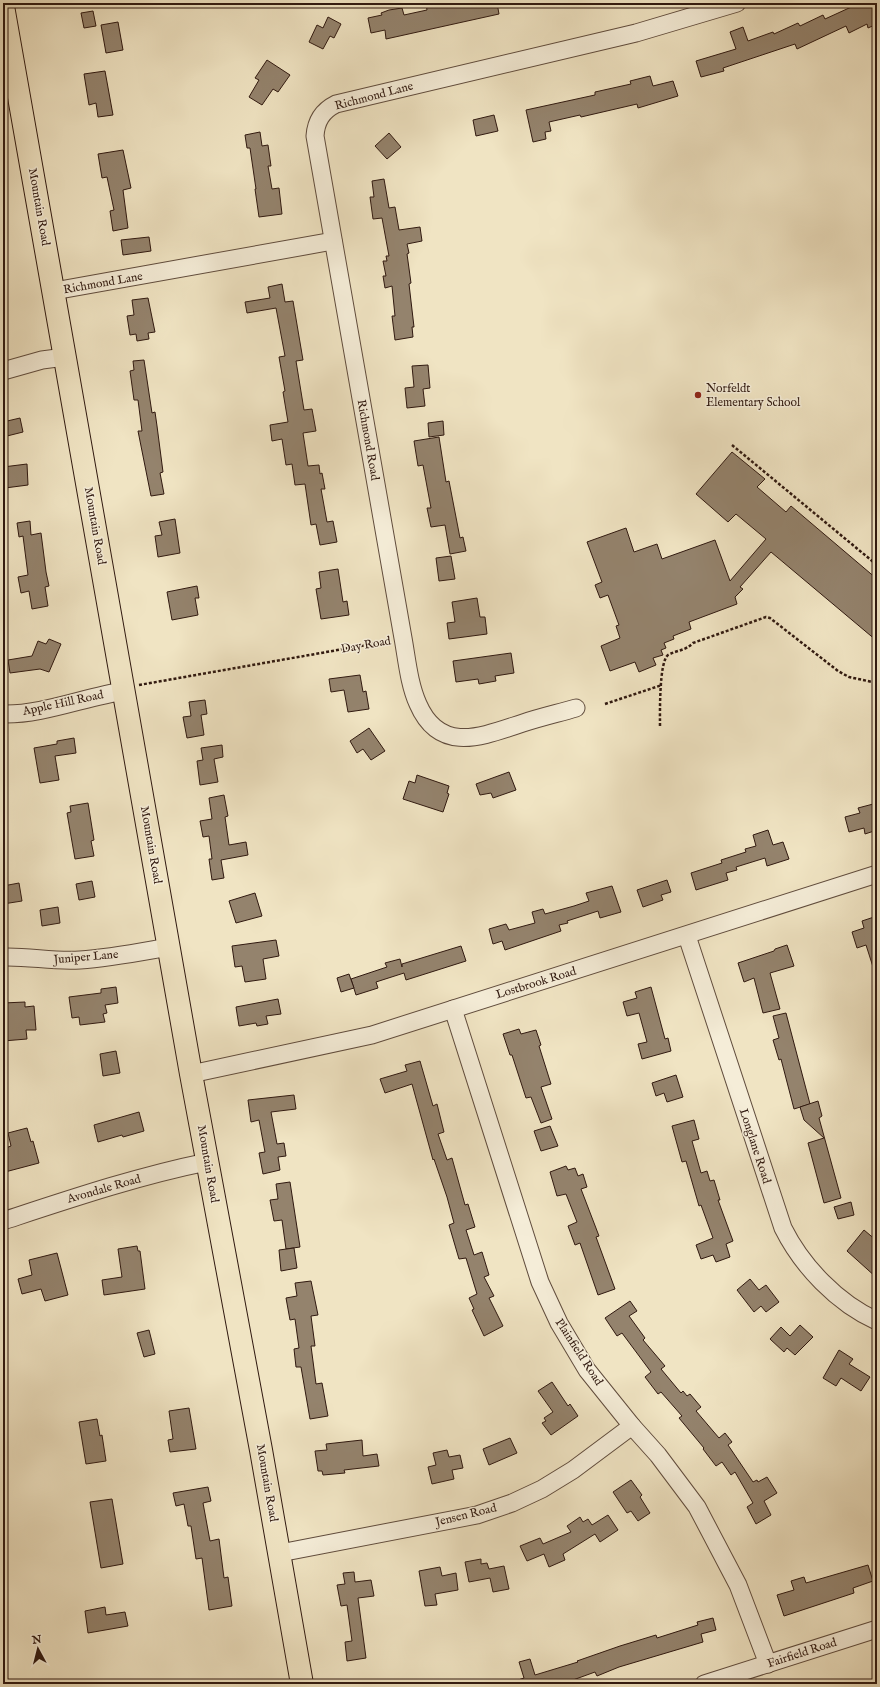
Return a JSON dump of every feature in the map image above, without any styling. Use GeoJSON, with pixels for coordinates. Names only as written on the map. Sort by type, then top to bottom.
{"type":"FeatureCollection","features":[{"type":"Feature","properties":{"kind":"main road","name":"Mountain Road"},"geometry":{"type":"LineString","coordinates":[[3,6],[65,357],[129,688],[169,947],[207,1162],[280,1553],[302,1684]]}},
{"type":"Feature","properties":{"kind":"street","name":"Richmond Lane"},"geometry":{"type":"LineString","coordinates":[[54,291],[333,241],[315,136],[316,127],[320,117],[329,108],[354,99],[636,33],[737,3]]}},
{"type":"Feature","properties":{"kind":"street","name":"Richmond Road"},"geometry":{"type":"LineString","coordinates":[[333,241],[403,638]]}},
{"type":"Feature","properties":{"kind":"street"},"geometry":{"type":"LineString","coordinates":[[3,371],[42,360],[65,357]]}},
{"type":"Feature","properties":{"kind":"street","name":"Day Road"},"geometry":{"type":"LineString","coordinates":[[403,638],[411,679],[419,708],[426,720],[440,732],[448,736],[460,738],[481,737],[576,708]]}},
{"type":"Feature","properties":{"kind":"street","name":"Apple Hill Road"},"geometry":{"type":"LineString","coordinates":[[3,714],[25,713],[129,688]]}},
{"type":"Feature","properties":{"kind":"street","name":"Lostbrook Road"},"geometry":{"type":"LineString","coordinates":[[192,1074],[372,1035],[687,936],[877,874]]}},
{"type":"Feature","properties":{"kind":"street","name":"Longlane Road"},"geometry":{"type":"LineString","coordinates":[[687,936],[783,1228],[790,1243],[812,1273],[842,1299],[868,1317],[877,1321]]}},
{"type":"Feature","properties":{"kind":"street","name":"Juniper Lane"},"geometry":{"type":"LineString","coordinates":[[3,957],[15,956],[47,961],[80,960],[169,947]]}},
{"type":"Feature","properties":{"kind":"street","name":"Plainfield Road"},"geometry":{"type":"LineString","coordinates":[[453,1009],[540,1282],[559,1323],[587,1370],[632,1426],[658,1455],[697,1507],[738,1585],[768,1664]]}},
{"type":"Feature","properties":{"kind":"street","name":"Avondale Road"},"geometry":{"type":"LineString","coordinates":[[3,1221],[74,1198],[181,1167],[207,1162]]}},
{"type":"Feature","properties":{"kind":"street","name":"Jensen Road"},"geometry":{"type":"LineString","coordinates":[[280,1553],[477,1515],[505,1505],[542,1489],[573,1470],[632,1426]]}},
{"type":"Feature","properties":{"kind":"street","name":"Fairfield Road"},"geometry":{"type":"LineString","coordinates":[[704,1684],[877,1629]]}},
{"type":"Feature","properties":{"kind":"path"},"geometry":{"type":"LineString","coordinates":[[732,445],[877,565]]}},
{"type":"Feature","properties":{"kind":"path"},"geometry":{"type":"LineString","coordinates":[[660,726],[663,665],[668,655],[687,648],[693,643],[766,617],[770,618],[838,671],[849,677],[877,683]]}},
{"type":"Feature","properties":{"kind":"path","name":"Day Road"},"geometry":{"type":"LineString","coordinates":[[129,688],[403,638]]}},
{"type":"Feature","properties":{"kind":"path"},"geometry":{"type":"LineString","coordinates":[[605,704],[662,684]]}},
{"type":"Feature","properties":{"kind":"building"},"geometry":{"type":"Polygon","coordinates":[[[426,3],[439,3],[439,6],[455,3],[497,3],[499,14],[386,39],[385,30],[371,33],[368,18],[382,15],[381,13],[389,10],[402,8],[404,15],[427,10],[426,3]]]}},
{"type":"Feature","properties":{"kind":"building"},"geometry":{"type":"Polygon","coordinates":[[[860,3],[877,3],[877,24],[868,28],[867,24],[849,33],[846,26],[797,49],[795,44],[723,68],[724,71],[701,77],[696,61],[736,49],[730,32],[743,27],[748,41],[773,32],[774,34],[798,23],[800,26],[823,15],[825,19],[860,3]]]}},
{"type":"Feature","properties":{"kind":"building"},"geometry":{"type":"Polygon","coordinates":[[[93,11],[96,26],[84,28],[81,13],[93,11]]]}},
{"type":"Feature","properties":{"kind":"building"},"geometry":{"type":"Polygon","coordinates":[[[328,17],[341,24],[334,38],[330,36],[323,49],[309,42],[317,25],[323,28],[328,17]]]}},
{"type":"Feature","properties":{"kind":"building"},"geometry":{"type":"Polygon","coordinates":[[[118,22],[123,50],[106,53],[101,25],[118,22]]]}},
{"type":"Feature","properties":{"kind":"building"},"geometry":{"type":"Polygon","coordinates":[[[267,60],[290,75],[278,92],[273,89],[262,105],[249,97],[259,80],[255,78],[267,60]]]}},
{"type":"Feature","properties":{"kind":"building"},"geometry":{"type":"Polygon","coordinates":[[[105,71],[113,115],[98,117],[96,103],[89,105],[84,74],[105,71]]]}},
{"type":"Feature","properties":{"kind":"building"},"geometry":{"type":"Polygon","coordinates":[[[650,76],[653,86],[673,81],[678,96],[638,108],[637,104],[581,117],[580,115],[549,122],[551,131],[545,132],[546,139],[533,142],[526,110],[595,95],[595,92],[631,84],[630,81],[650,76]]]}},
{"type":"Feature","properties":{"kind":"building"},"geometry":{"type":"Polygon","coordinates":[[[494,115],[498,131],[476,136],[473,120],[494,115]]]}},
{"type":"Feature","properties":{"kind":"building"},"geometry":{"type":"Polygon","coordinates":[[[260,132],[262,146],[268,145],[271,166],[268,166],[272,189],[279,188],[282,214],[259,217],[250,148],[247,148],[245,135],[260,132]]]}},
{"type":"Feature","properties":{"kind":"building"},"geometry":{"type":"Polygon","coordinates":[[[389,133],[401,147],[387,159],[375,146],[389,133]]]}},
{"type":"Feature","properties":{"kind":"building"},"geometry":{"type":"Polygon","coordinates":[[[123,150],[131,188],[123,190],[128,228],[113,231],[110,211],[114,210],[107,177],[102,178],[98,154],[123,150]]]}},
{"type":"Feature","properties":{"kind":"building"},"geometry":{"type":"Polygon","coordinates":[[[384,179],[389,208],[395,207],[399,230],[420,227],[422,241],[407,244],[411,283],[409,284],[414,327],[412,327],[413,337],[395,340],[392,316],[395,316],[392,286],[385,288],[383,276],[386,276],[383,261],[387,261],[386,256],[389,256],[382,218],[373,219],[370,197],[374,197],[372,181],[384,179]]]}},
{"type":"Feature","properties":{"kind":"building"},"geometry":{"type":"Polygon","coordinates":[[[149,237],[151,251],[123,255],[121,240],[149,237]]]}},
{"type":"Feature","properties":{"kind":"building"},"geometry":{"type":"Polygon","coordinates":[[[282,284],[285,302],[293,301],[303,360],[296,361],[304,410],[312,409],[316,431],[303,433],[308,466],[319,465],[320,474],[322,473],[325,489],[321,489],[327,522],[333,521],[337,542],[320,545],[316,524],[311,525],[305,484],[295,485],[292,464],[286,465],[282,439],[272,441],[270,425],[288,422],[283,392],[285,391],[279,357],[285,356],[276,308],[247,313],[245,302],[270,298],[268,287],[282,284]]]}},
{"type":"Feature","properties":{"kind":"building"},"geometry":{"type":"Polygon","coordinates":[[[148,298],[155,332],[148,333],[149,339],[137,341],[136,334],[130,335],[127,316],[134,315],[132,300],[148,298]]]}},
{"type":"Feature","properties":{"kind":"building"},"geometry":{"type":"Polygon","coordinates":[[[144,360],[152,413],[155,412],[163,472],[160,473],[164,494],[151,496],[138,431],[142,431],[138,400],[134,400],[130,371],[134,370],[133,361],[144,360]]]}},
{"type":"Feature","properties":{"kind":"building"},"geometry":{"type":"Polygon","coordinates":[[[428,365],[430,388],[423,389],[425,406],[407,408],[405,388],[414,387],[412,366],[428,365]]]}},
{"type":"Feature","properties":{"kind":"building"},"geometry":{"type":"Polygon","coordinates":[[[20,418],[23,432],[3,437],[3,422],[20,418]]]}},
{"type":"Feature","properties":{"kind":"building"},"geometry":{"type":"Polygon","coordinates":[[[443,421],[444,435],[429,437],[428,423],[443,421]]]}},
{"type":"Feature","properties":{"kind":"building"},"geometry":{"type":"Polygon","coordinates":[[[439,437],[446,482],[449,481],[460,538],[463,537],[466,551],[450,554],[445,525],[431,527],[427,508],[431,508],[423,465],[418,466],[414,441],[439,437]]]}},
{"type":"Feature","properties":{"kind":"building"},"geometry":{"type":"Polygon","coordinates":[[[732,452],[765,479],[757,487],[786,512],[791,506],[877,579],[877,641],[771,552],[740,587],[743,589],[735,597],[737,604],[689,622],[691,629],[673,636],[674,639],[664,643],[666,648],[661,650],[663,655],[653,658],[656,665],[639,672],[635,662],[610,671],[601,646],[620,638],[616,626],[619,625],[608,595],[600,598],[595,585],[602,582],[587,542],[626,528],[634,552],[657,544],[662,559],[715,540],[730,581],[766,539],[736,514],[728,522],[696,494],[732,452]]]}},
{"type":"Feature","properties":{"kind":"building"},"geometry":{"type":"Polygon","coordinates":[[[27,464],[28,485],[5,488],[3,467],[27,464]]]}},
{"type":"Feature","properties":{"kind":"building"},"geometry":{"type":"Polygon","coordinates":[[[175,519],[180,553],[158,557],[155,536],[162,535],[159,522],[175,519]]]}},
{"type":"Feature","properties":{"kind":"building"},"geometry":{"type":"Polygon","coordinates":[[[30,521],[31,535],[41,533],[49,586],[45,587],[48,606],[32,609],[29,591],[21,593],[18,577],[28,575],[23,536],[19,537],[17,523],[30,521]]]}},
{"type":"Feature","properties":{"kind":"building"},"geometry":{"type":"Polygon","coordinates":[[[451,556],[455,579],[439,581],[436,558],[451,556]]]}},
{"type":"Feature","properties":{"kind":"building"},"geometry":{"type":"Polygon","coordinates":[[[338,569],[343,602],[347,601],[349,615],[321,619],[316,589],[321,588],[319,572],[338,569]]]}},
{"type":"Feature","properties":{"kind":"building"},"geometry":{"type":"Polygon","coordinates":[[[197,586],[199,598],[195,598],[198,615],[172,620],[167,592],[197,586]]]}},
{"type":"Feature","properties":{"kind":"building"},"geometry":{"type":"Polygon","coordinates":[[[477,598],[480,617],[485,617],[487,634],[449,639],[447,623],[455,622],[452,602],[477,598]]]}},
{"type":"Feature","properties":{"kind":"building"},"geometry":{"type":"Polygon","coordinates":[[[49,639],[61,644],[49,672],[40,669],[10,673],[8,660],[32,656],[38,641],[46,644],[49,639]]]}},
{"type":"Feature","properties":{"kind":"building"},"geometry":{"type":"Polygon","coordinates":[[[511,653],[514,673],[495,676],[496,681],[479,684],[478,679],[456,682],[453,661],[511,653]]]}},
{"type":"Feature","properties":{"kind":"building"},"geometry":{"type":"Polygon","coordinates":[[[360,675],[363,692],[366,691],[369,709],[348,712],[344,690],[331,692],[329,679],[360,675]]]}},
{"type":"Feature","properties":{"kind":"building"},"geometry":{"type":"Polygon","coordinates":[[[205,700],[207,714],[201,715],[204,735],[187,738],[183,717],[191,716],[189,702],[205,700]]]}},
{"type":"Feature","properties":{"kind":"building"},"geometry":{"type":"Polygon","coordinates":[[[369,728],[385,751],[371,760],[363,749],[357,753],[350,741],[369,728]]]}},
{"type":"Feature","properties":{"kind":"building"},"geometry":{"type":"Polygon","coordinates":[[[74,738],[76,753],[55,756],[59,780],[40,783],[34,748],[57,744],[57,741],[74,738]]]}},
{"type":"Feature","properties":{"kind":"building"},"geometry":{"type":"Polygon","coordinates":[[[222,745],[223,757],[214,759],[218,782],[200,785],[197,761],[203,760],[201,748],[222,745]]]}},
{"type":"Feature","properties":{"kind":"building"},"geometry":{"type":"Polygon","coordinates":[[[509,772],[516,790],[493,798],[491,793],[480,795],[476,784],[509,772]]]}},
{"type":"Feature","properties":{"kind":"building"},"geometry":{"type":"Polygon","coordinates":[[[417,775],[449,786],[447,793],[449,794],[443,812],[403,799],[409,781],[415,783],[417,775]]]}},
{"type":"Feature","properties":{"kind":"building"},"geometry":{"type":"Polygon","coordinates":[[[224,795],[228,816],[225,817],[229,845],[246,842],[248,855],[221,860],[224,878],[212,880],[209,859],[212,859],[209,836],[203,837],[200,821],[212,819],[209,798],[224,795]]]}},
{"type":"Feature","properties":{"kind":"building"},"geometry":{"type":"Polygon","coordinates":[[[88,803],[94,840],[91,841],[94,856],[75,859],[67,813],[71,812],[70,806],[88,803]]]}},
{"type":"Feature","properties":{"kind":"building"},"geometry":{"type":"Polygon","coordinates":[[[877,803],[877,830],[865,834],[864,828],[849,832],[845,817],[860,813],[858,808],[877,803]]]}},
{"type":"Feature","properties":{"kind":"building"},"geometry":{"type":"Polygon","coordinates":[[[768,830],[773,845],[783,842],[789,859],[767,866],[765,858],[736,867],[737,870],[726,873],[728,880],[696,890],[691,873],[722,863],[721,860],[746,852],[745,849],[756,846],[753,835],[768,830]]]}},
{"type":"Feature","properties":{"kind":"building"},"geometry":{"type":"Polygon","coordinates":[[[667,880],[671,892],[661,895],[663,900],[643,907],[637,890],[667,880]]]}},
{"type":"Feature","properties":{"kind":"building"},"geometry":{"type":"Polygon","coordinates":[[[92,881],[95,897],[79,900],[76,884],[92,881]]]}},
{"type":"Feature","properties":{"kind":"building"},"geometry":{"type":"Polygon","coordinates":[[[19,883],[22,901],[3,904],[3,886],[19,883]]]}},
{"type":"Feature","properties":{"kind":"building"},"geometry":{"type":"Polygon","coordinates":[[[612,886],[621,912],[600,918],[598,911],[567,921],[568,923],[559,925],[561,931],[505,950],[502,941],[493,944],[489,929],[506,924],[509,930],[535,923],[532,912],[543,909],[545,914],[574,906],[589,901],[586,893],[612,886]]]}},
{"type":"Feature","properties":{"kind":"building"},"geometry":{"type":"Polygon","coordinates":[[[255,893],[262,916],[236,923],[229,901],[255,893]]]}},
{"type":"Feature","properties":{"kind":"building"},"geometry":{"type":"Polygon","coordinates":[[[58,907],[60,923],[42,926],[40,910],[58,907]]]}},
{"type":"Feature","properties":{"kind":"building"},"geometry":{"type":"Polygon","coordinates":[[[877,916],[877,970],[874,970],[866,945],[857,948],[852,932],[864,928],[862,921],[877,916]]]}},
{"type":"Feature","properties":{"kind":"building"},"geometry":{"type":"Polygon","coordinates":[[[276,940],[279,956],[263,959],[266,979],[245,982],[242,966],[235,967],[232,946],[276,940]]]}},
{"type":"Feature","properties":{"kind":"building"},"geometry":{"type":"Polygon","coordinates":[[[787,945],[794,966],[770,973],[780,1009],[763,1013],[754,978],[744,982],[738,963],[787,945]]]}},
{"type":"Feature","properties":{"kind":"building"},"geometry":{"type":"Polygon","coordinates":[[[461,946],[466,961],[406,980],[404,973],[376,982],[378,988],[356,995],[351,979],[387,967],[385,963],[400,959],[402,967],[402,964],[461,946]]]}},
{"type":"Feature","properties":{"kind":"building"},"geometry":{"type":"Polygon","coordinates":[[[349,974],[354,988],[341,992],[337,978],[349,974]]]}},
{"type":"Feature","properties":{"kind":"building"},"geometry":{"type":"Polygon","coordinates":[[[116,987],[118,1003],[105,1005],[107,1013],[103,1014],[105,1022],[80,1025],[79,1017],[72,1018],[69,997],[101,993],[101,989],[116,987]]]}},
{"type":"Feature","properties":{"kind":"building"},"geometry":{"type":"Polygon","coordinates":[[[651,987],[665,1039],[668,1038],[671,1051],[642,1059],[638,1044],[647,1042],[639,1013],[627,1016],[623,1002],[637,998],[635,992],[651,987]]]}},
{"type":"Feature","properties":{"kind":"building"},"geometry":{"type":"Polygon","coordinates":[[[278,999],[281,1014],[266,1016],[268,1024],[257,1026],[256,1023],[239,1026],[236,1007],[278,999]]]}},
{"type":"Feature","properties":{"kind":"building"},"geometry":{"type":"Polygon","coordinates":[[[25,1002],[25,1007],[34,1006],[36,1030],[26,1030],[27,1039],[3,1041],[3,1003],[25,1002]]]}},
{"type":"Feature","properties":{"kind":"building"},"geometry":{"type":"Polygon","coordinates":[[[786,1013],[810,1104],[794,1109],[781,1059],[779,1060],[773,1040],[779,1038],[773,1016],[786,1013]]]}},
{"type":"Feature","properties":{"kind":"building"},"geometry":{"type":"Polygon","coordinates":[[[519,1029],[521,1034],[536,1030],[541,1045],[539,1046],[551,1084],[541,1087],[552,1119],[541,1123],[531,1097],[526,1098],[512,1055],[510,1055],[503,1034],[519,1029]]]}},
{"type":"Feature","properties":{"kind":"building"},"geometry":{"type":"Polygon","coordinates":[[[116,1051],[120,1073],[103,1076],[100,1054],[116,1051]]]}},
{"type":"Feature","properties":{"kind":"building"},"geometry":{"type":"Polygon","coordinates":[[[420,1061],[433,1106],[437,1104],[444,1132],[438,1134],[447,1160],[452,1158],[465,1205],[468,1204],[475,1227],[466,1230],[474,1255],[482,1252],[489,1275],[484,1277],[494,1296],[489,1298],[503,1326],[484,1336],[472,1310],[474,1309],[469,1298],[477,1294],[466,1258],[459,1259],[449,1225],[454,1223],[447,1197],[434,1159],[433,1160],[412,1084],[385,1093],[380,1079],[407,1071],[405,1065],[420,1061]]]}},
{"type":"Feature","properties":{"kind":"building"},"geometry":{"type":"Polygon","coordinates":[[[676,1075],[683,1097],[667,1102],[664,1093],[656,1096],[652,1083],[676,1075]]]}},
{"type":"Feature","properties":{"kind":"building"},"geometry":{"type":"Polygon","coordinates":[[[294,1095],[296,1109],[271,1112],[277,1144],[284,1143],[286,1156],[278,1157],[280,1170],[263,1174],[259,1153],[265,1152],[259,1120],[251,1122],[248,1100],[294,1095]]]}},
{"type":"Feature","properties":{"kind":"building"},"geometry":{"type":"Polygon","coordinates":[[[818,1101],[822,1116],[819,1118],[841,1198],[824,1203],[808,1143],[824,1138],[804,1120],[800,1107],[818,1101]]]}},
{"type":"Feature","properties":{"kind":"building"},"geometry":{"type":"Polygon","coordinates":[[[139,1112],[144,1131],[123,1137],[122,1135],[98,1142],[94,1125],[139,1112]]]}},
{"type":"Feature","properties":{"kind":"building"},"geometry":{"type":"Polygon","coordinates":[[[694,1120],[699,1139],[692,1141],[701,1173],[707,1171],[710,1181],[714,1180],[720,1200],[718,1200],[733,1241],[726,1244],[730,1257],[716,1262],[713,1255],[701,1259],[696,1245],[713,1238],[701,1205],[699,1206],[686,1161],[682,1162],[672,1126],[694,1120]]]}},
{"type":"Feature","properties":{"kind":"building"},"geometry":{"type":"Polygon","coordinates":[[[550,1126],[558,1146],[541,1151],[534,1131],[550,1126]]]}},
{"type":"Feature","properties":{"kind":"building"},"geometry":{"type":"Polygon","coordinates":[[[27,1128],[31,1142],[33,1141],[39,1163],[5,1172],[3,1166],[3,1149],[11,1146],[8,1133],[27,1128]]]}},
{"type":"Feature","properties":{"kind":"building"},"geometry":{"type":"Polygon","coordinates":[[[566,1166],[568,1170],[575,1168],[578,1176],[583,1174],[587,1187],[581,1189],[599,1236],[596,1237],[615,1289],[598,1295],[580,1243],[575,1245],[568,1226],[577,1222],[566,1194],[557,1196],[550,1172],[566,1166]]]}},
{"type":"Feature","properties":{"kind":"building"},"geometry":{"type":"Polygon","coordinates":[[[290,1182],[300,1247],[286,1249],[282,1220],[274,1221],[270,1200],[278,1199],[276,1184],[290,1182]]]}},
{"type":"Feature","properties":{"kind":"building"},"geometry":{"type":"Polygon","coordinates":[[[851,1202],[854,1215],[838,1219],[834,1207],[851,1202]]]}},
{"type":"Feature","properties":{"kind":"building"},"geometry":{"type":"Polygon","coordinates":[[[864,1230],[877,1241],[877,1278],[847,1251],[864,1230]]]}},
{"type":"Feature","properties":{"kind":"building"},"geometry":{"type":"Polygon","coordinates":[[[137,1246],[138,1251],[140,1251],[145,1289],[104,1295],[102,1280],[122,1277],[118,1249],[137,1246]]]}},
{"type":"Feature","properties":{"kind":"building"},"geometry":{"type":"Polygon","coordinates":[[[294,1248],[297,1268],[281,1271],[279,1250],[294,1248]]]}},
{"type":"Feature","properties":{"kind":"building"},"geometry":{"type":"Polygon","coordinates":[[[57,1253],[68,1295],[45,1301],[41,1289],[22,1294],[18,1279],[32,1275],[29,1260],[57,1253]]]}},
{"type":"Feature","properties":{"kind":"building"},"geometry":{"type":"Polygon","coordinates":[[[750,1279],[759,1290],[766,1285],[779,1302],[766,1312],[761,1306],[754,1312],[737,1290],[750,1279]]]}},
{"type":"Feature","properties":{"kind":"building"},"geometry":{"type":"Polygon","coordinates":[[[311,1281],[318,1315],[311,1316],[315,1346],[311,1346],[316,1384],[322,1383],[328,1416],[310,1419],[301,1367],[296,1367],[294,1349],[299,1348],[295,1319],[290,1320],[286,1298],[297,1296],[295,1283],[311,1281]]]}},
{"type":"Feature","properties":{"kind":"building"},"geometry":{"type":"Polygon","coordinates":[[[630,1301],[637,1311],[629,1316],[645,1338],[643,1340],[665,1366],[661,1369],[681,1393],[683,1391],[687,1396],[690,1394],[701,1407],[696,1411],[719,1438],[725,1433],[732,1442],[728,1445],[753,1482],[757,1480],[758,1482],[767,1477],[777,1493],[764,1501],[771,1515],[756,1524],[747,1507],[753,1503],[735,1472],[731,1475],[722,1462],[716,1466],[703,1449],[704,1448],[679,1418],[682,1416],[661,1392],[658,1394],[645,1377],[651,1372],[622,1333],[617,1336],[605,1318],[630,1301]]]}},
{"type":"Feature","properties":{"kind":"building"},"geometry":{"type":"Polygon","coordinates":[[[800,1325],[813,1337],[795,1355],[787,1348],[784,1352],[770,1339],[781,1327],[790,1336],[800,1325]]]}},
{"type":"Feature","properties":{"kind":"building"},"geometry":{"type":"Polygon","coordinates":[[[149,1330],[155,1354],[144,1357],[137,1333],[149,1330]]]}},
{"type":"Feature","properties":{"kind":"building"},"geometry":{"type":"Polygon","coordinates":[[[839,1350],[853,1359],[849,1364],[870,1377],[861,1391],[841,1378],[836,1386],[823,1378],[839,1350]]]}},
{"type":"Feature","properties":{"kind":"building"},"geometry":{"type":"Polygon","coordinates":[[[552,1382],[568,1406],[570,1404],[578,1416],[551,1435],[542,1423],[546,1421],[544,1418],[553,1412],[538,1391],[552,1382]]]}},
{"type":"Feature","properties":{"kind":"building"},"geometry":{"type":"Polygon","coordinates":[[[189,1408],[196,1449],[170,1452],[168,1440],[173,1439],[169,1411],[189,1408]]]}},
{"type":"Feature","properties":{"kind":"building"},"geometry":{"type":"Polygon","coordinates":[[[97,1419],[100,1436],[102,1435],[106,1461],[86,1464],[79,1422],[97,1419]]]}},
{"type":"Feature","properties":{"kind":"building"},"geometry":{"type":"Polygon","coordinates":[[[510,1438],[517,1453],[489,1465],[483,1449],[510,1438]]]}},
{"type":"Feature","properties":{"kind":"building"},"geometry":{"type":"Polygon","coordinates":[[[362,1440],[363,1456],[377,1454],[379,1466],[344,1470],[345,1473],[323,1475],[322,1471],[318,1471],[315,1451],[327,1450],[326,1444],[362,1440]]]}},
{"type":"Feature","properties":{"kind":"building"},"geometry":{"type":"Polygon","coordinates":[[[447,1450],[449,1457],[460,1455],[463,1468],[452,1470],[454,1479],[432,1484],[428,1467],[436,1465],[433,1453],[447,1450]]]}},
{"type":"Feature","properties":{"kind":"building"},"geometry":{"type":"Polygon","coordinates":[[[631,1480],[642,1495],[640,1497],[650,1513],[638,1521],[631,1511],[627,1513],[613,1492],[631,1480]]]}},
{"type":"Feature","properties":{"kind":"building"},"geometry":{"type":"Polygon","coordinates":[[[208,1487],[211,1501],[203,1503],[210,1541],[219,1539],[224,1578],[228,1577],[232,1606],[209,1610],[202,1558],[196,1559],[191,1526],[188,1526],[184,1504],[176,1506],[173,1493],[208,1487]]]}},
{"type":"Feature","properties":{"kind":"building"},"geometry":{"type":"Polygon","coordinates":[[[112,1499],[123,1564],[101,1568],[90,1502],[112,1499]]]}},
{"type":"Feature","properties":{"kind":"building"},"geometry":{"type":"Polygon","coordinates":[[[608,1515],[618,1530],[600,1542],[595,1534],[563,1554],[565,1560],[549,1567],[544,1554],[527,1561],[520,1546],[540,1538],[543,1544],[571,1532],[567,1526],[580,1517],[583,1522],[588,1519],[592,1525],[608,1515]]]}},
{"type":"Feature","properties":{"kind":"building"},"geometry":{"type":"Polygon","coordinates":[[[481,1559],[481,1564],[487,1563],[489,1569],[504,1566],[509,1589],[493,1592],[490,1578],[469,1582],[465,1562],[481,1559]]]}},
{"type":"Feature","properties":{"kind":"building"},"geometry":{"type":"Polygon","coordinates":[[[868,1565],[873,1581],[853,1588],[854,1593],[784,1616],[777,1595],[794,1590],[791,1581],[804,1577],[806,1583],[868,1565]]]}},
{"type":"Feature","properties":{"kind":"building"},"geometry":{"type":"Polygon","coordinates":[[[440,1567],[442,1576],[456,1573],[458,1590],[435,1594],[437,1605],[425,1606],[419,1571],[440,1567]]]}},
{"type":"Feature","properties":{"kind":"building"},"geometry":{"type":"Polygon","coordinates":[[[354,1572],[355,1582],[371,1580],[374,1596],[358,1598],[366,1658],[347,1661],[345,1642],[352,1641],[347,1605],[341,1606],[337,1585],[345,1584],[343,1573],[354,1572]]]}},
{"type":"Feature","properties":{"kind":"building"},"geometry":{"type":"Polygon","coordinates":[[[105,1607],[106,1615],[125,1612],[128,1626],[88,1633],[85,1611],[105,1607]]]}},
{"type":"Feature","properties":{"kind":"building"},"geometry":{"type":"Polygon","coordinates":[[[713,1618],[716,1630],[701,1634],[703,1642],[619,1667],[597,1676],[595,1672],[562,1684],[516,1684],[515,1681],[524,1678],[519,1662],[530,1659],[535,1675],[578,1662],[577,1661],[620,1646],[656,1635],[657,1638],[698,1625],[697,1622],[713,1618]]]}},
{"type":"Feature","properties":{"kind":"place","name":"Norfeldt Elementary School"},"geometry":{"type":"Point","coordinates":[698,395]}}]}
